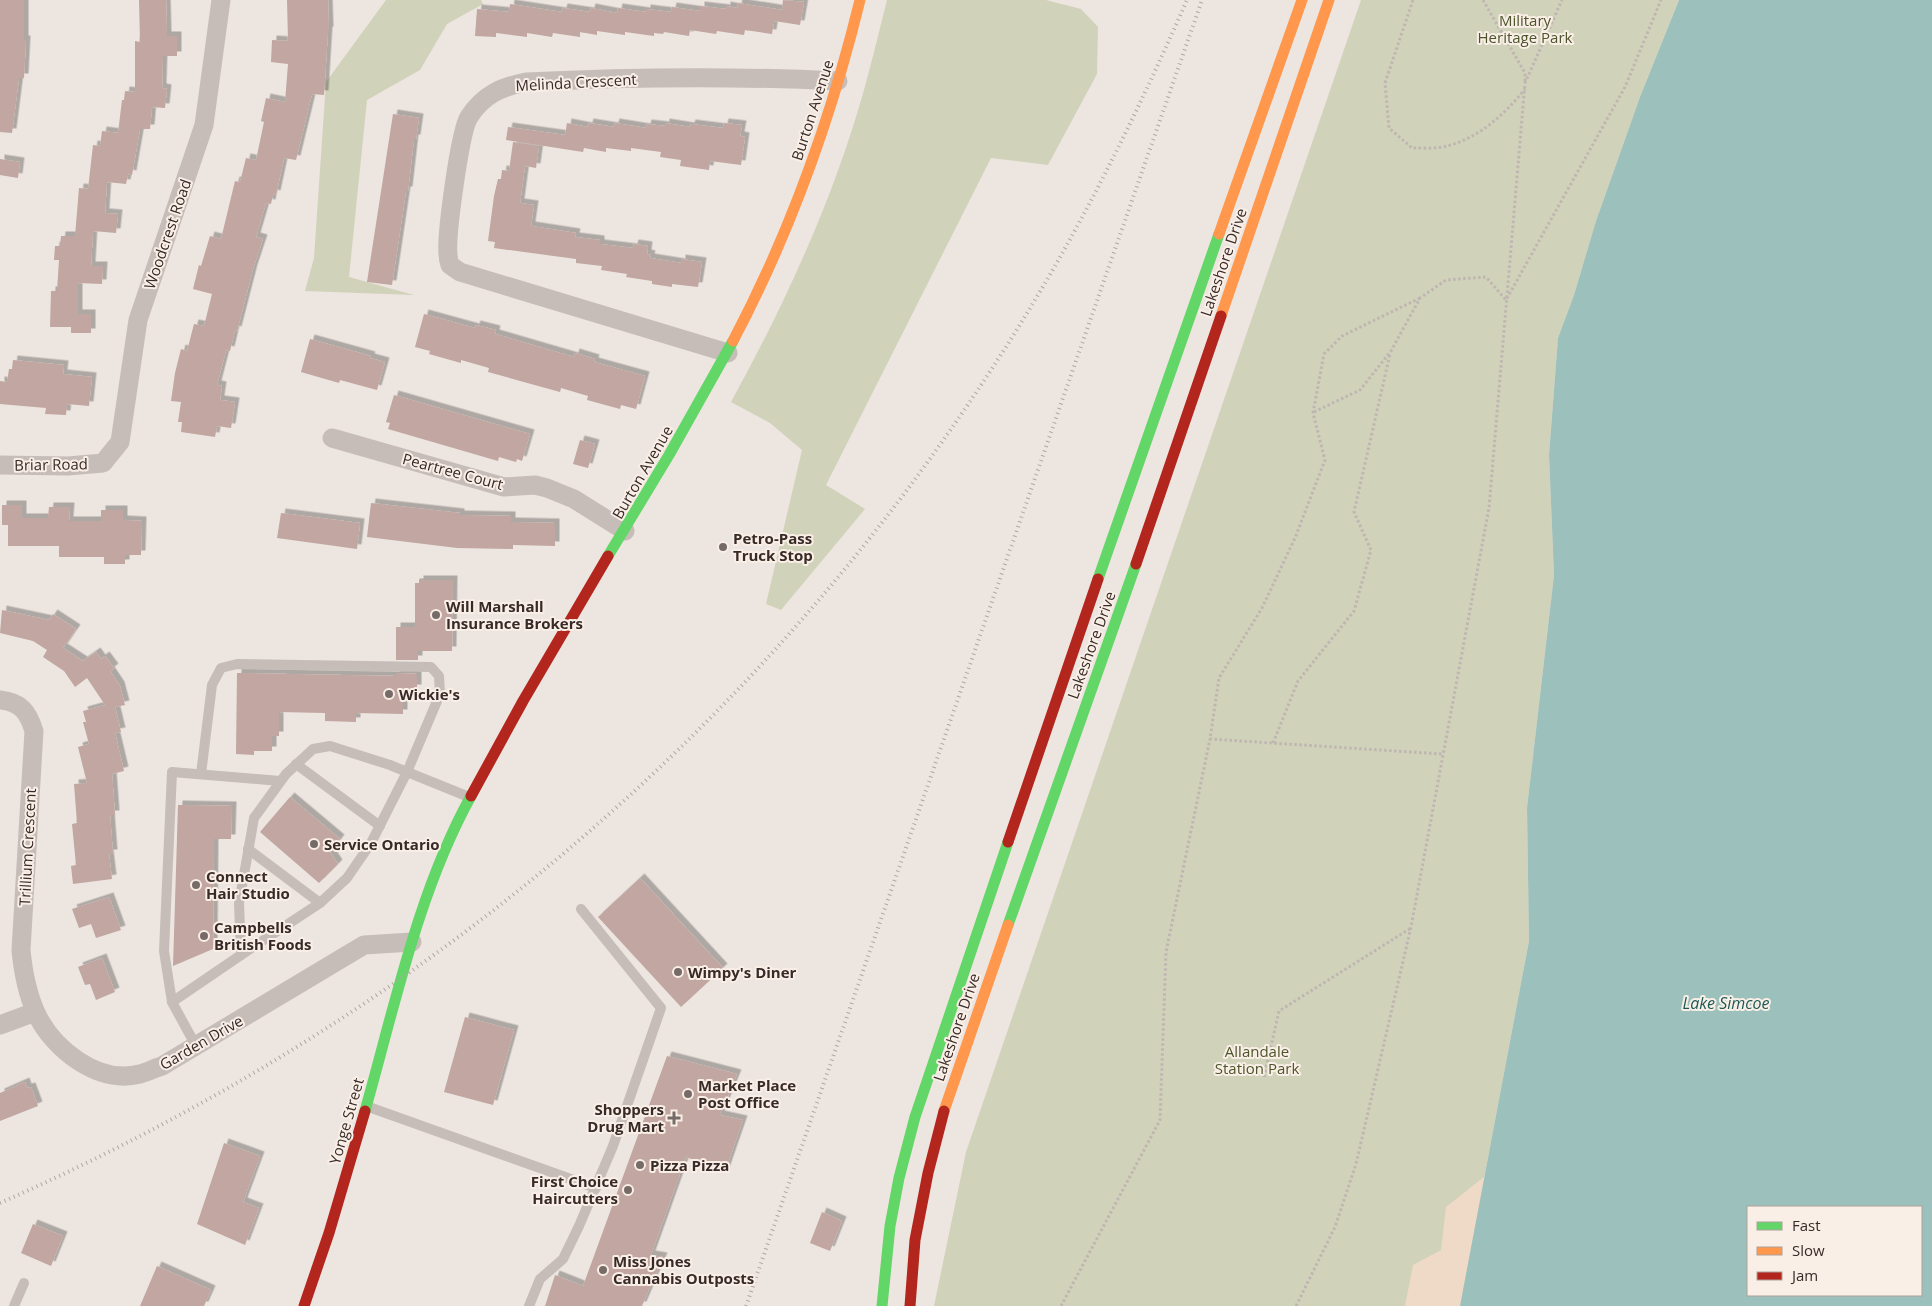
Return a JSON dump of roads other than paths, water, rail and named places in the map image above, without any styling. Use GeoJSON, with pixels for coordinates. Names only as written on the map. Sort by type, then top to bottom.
{"type":"FeatureCollection","features":[{"type":"Feature","properties":{"kind":"main road","name":"Burton Avenue"},"geometry":{"type":"LineString","coordinates":[[412,942],[428,889],[453,830],[470,798],[521,703],[625,531],[728,352],[783,236],[821,134],[838,81],[860,0]]}},
{"type":"Feature","properties":{"kind":"main road","name":"Lakeshore Drive"},"geometry":{"type":"LineString","coordinates":[[882,1306],[890,1226],[899,1178],[915,1117],[1117,524],[1302,0]]}},
{"type":"Feature","properties":{"kind":"main road","name":"Lakeshore Drive"},"geometry":{"type":"LineString","coordinates":[[910,1306],[915,1240],[928,1173],[946,1102],[1146,535],[1329,0]]}},
{"type":"Feature","properties":{"kind":"main road","name":"Yonge Street"},"geometry":{"type":"LineString","coordinates":[[304,1306],[333,1220],[412,942]]}},
{"type":"Feature","properties":{"kind":"street","name":"Woodcrest Road"},"geometry":{"type":"LineString","coordinates":[[103,462],[120,442],[138,320],[204,125],[220,0]]}},
{"type":"Feature","properties":{"kind":"street","name":"Melinda Crescent"},"geometry":{"type":"LineString","coordinates":[[728,352],[460,272],[450,265],[448,254],[452,203],[462,138],[468,119],[490,94],[507,86],[526,82],[705,78],[789,78],[838,81]]}},
{"type":"Feature","properties":{"kind":"street","name":"Peartree Court"},"geometry":{"type":"LineString","coordinates":[[332,438],[504,487],[535,485],[547,488],[574,499],[625,531]]}},
{"type":"Feature","properties":{"kind":"street","name":"Briar Road"},"geometry":{"type":"LineString","coordinates":[[0,464],[68,466],[103,462]]}},
{"type":"Feature","properties":{"kind":"street","name":"Trillium Crescent"},"geometry":{"type":"LineString","coordinates":[[0,700],[10,701],[19,706],[29,716],[34,730],[21,950],[27,985],[36,1012]]}},
{"type":"Feature","properties":{"kind":"street","name":"Garden Drive"},"geometry":{"type":"LineString","coordinates":[[36,1012],[43,1026],[69,1054],[83,1064],[98,1071],[117,1076],[140,1074],[162,1066],[364,945],[412,942]]}},
{"type":"Feature","properties":{"kind":"street"},"geometry":{"type":"LineString","coordinates":[[0,1025],[36,1012]]}},
{"type":"Feature","properties":{"kind":"lane"},"geometry":{"type":"LineString","coordinates":[[172,1002],[320,903],[348,878],[371,843],[406,772],[440,694],[439,676],[431,667],[237,664],[221,668],[212,685],[201,774]]}},
{"type":"Feature","properties":{"kind":"lane"},"geometry":{"type":"LineString","coordinates":[[241,955],[239,903],[254,818],[280,781],[313,749],[330,746],[390,765],[470,798]]}},
{"type":"Feature","properties":{"kind":"lane"},"geometry":{"type":"LineString","coordinates":[[296,764],[380,826]]}},
{"type":"Feature","properties":{"kind":"lane"},"geometry":{"type":"LineString","coordinates":[[196,1046],[172,1002],[164,951],[172,772],[280,781]]}},
{"type":"Feature","properties":{"kind":"lane"},"geometry":{"type":"LineString","coordinates":[[248,850],[320,903]]}},
{"type":"Feature","properties":{"kind":"lane"},"geometry":{"type":"LineString","coordinates":[[529,1306],[540,1279],[563,1259],[596,1188],[613,1146],[660,1008],[581,909]]}},
{"type":"Feature","properties":{"kind":"lane"},"geometry":{"type":"LineString","coordinates":[[366,1106],[596,1188]]}},
{"type":"Feature","properties":{"kind":"lane"},"geometry":{"type":"LineString","coordinates":[[14,1306],[24,1283]]}},
{"type":"Feature","properties":{"kind":"water","name":"Lake Simcoe"},"geometry":{"type":"Polygon","coordinates":[[[1679,0],[1932,0],[1932,1306],[1460,1306],[1529,941],[1527,808],[1554,575],[1549,455],[1558,338],[1574,295],[1596,221],[1640,97],[1679,0]]]}},
{"type":"Feature","properties":{"kind":"railway"},"geometry":{"type":"LineString","coordinates":[[0,1203],[157,1127],[306,1041],[447,945],[580,839],[705,723],[821,598],[927,463],[1024,318],[1069,241],[1111,162],[1187,0]]}},
{"type":"Feature","properties":{"kind":"railway"},"geometry":{"type":"LineString","coordinates":[[746,1306],[1202,0]]}},
{"type":"Feature","properties":{"kind":"place","name":"Petro-Pass Truck Stop"},"geometry":{"type":"Point","coordinates":[723,547]}},
{"type":"Feature","properties":{"kind":"place","name":"Will Marshall Insurance Brokers"},"geometry":{"type":"Point","coordinates":[436,615]}},
{"type":"Feature","properties":{"kind":"place","name":"Wickie's"},"geometry":{"type":"Point","coordinates":[389,694]}},
{"type":"Feature","properties":{"kind":"place","name":"Service Ontario"},"geometry":{"type":"Point","coordinates":[314,844]}},
{"type":"Feature","properties":{"kind":"place","name":"Connect Hair Studio"},"geometry":{"type":"Point","coordinates":[196,885]}},
{"type":"Feature","properties":{"kind":"place","name":"Campbells British Foods"},"geometry":{"type":"Point","coordinates":[204,936]}},
{"type":"Feature","properties":{"kind":"place","name":"Wimpy's Diner"},"geometry":{"type":"Point","coordinates":[678,972]}},
{"type":"Feature","properties":{"kind":"place","name":"Market Place Post Office"},"geometry":{"type":"Point","coordinates":[688,1094]}},
{"type":"Feature","properties":{"kind":"place","name":"Shoppers Drug Mart"},"geometry":{"type":"Point","coordinates":[674,1118]}},
{"type":"Feature","properties":{"kind":"place","name":"Pizza Pizza"},"geometry":{"type":"Point","coordinates":[640,1165]}},
{"type":"Feature","properties":{"kind":"place","name":"First Choice Haircutters"},"geometry":{"type":"Point","coordinates":[628,1190]}},
{"type":"Feature","properties":{"kind":"place","name":"Miss Jones Cannabis Outposts"},"geometry":{"type":"Point","coordinates":[603,1270]}},
{"type":"Feature","properties":{"kind":"park label","name":"Military Heritage Park"},"geometry":{"type":"Point","coordinates":[1525,28]}},
{"type":"Feature","properties":{"kind":"park label","name":"Allandale Station Park"},"geometry":{"type":"Point","coordinates":[1257,1060]}}]}
